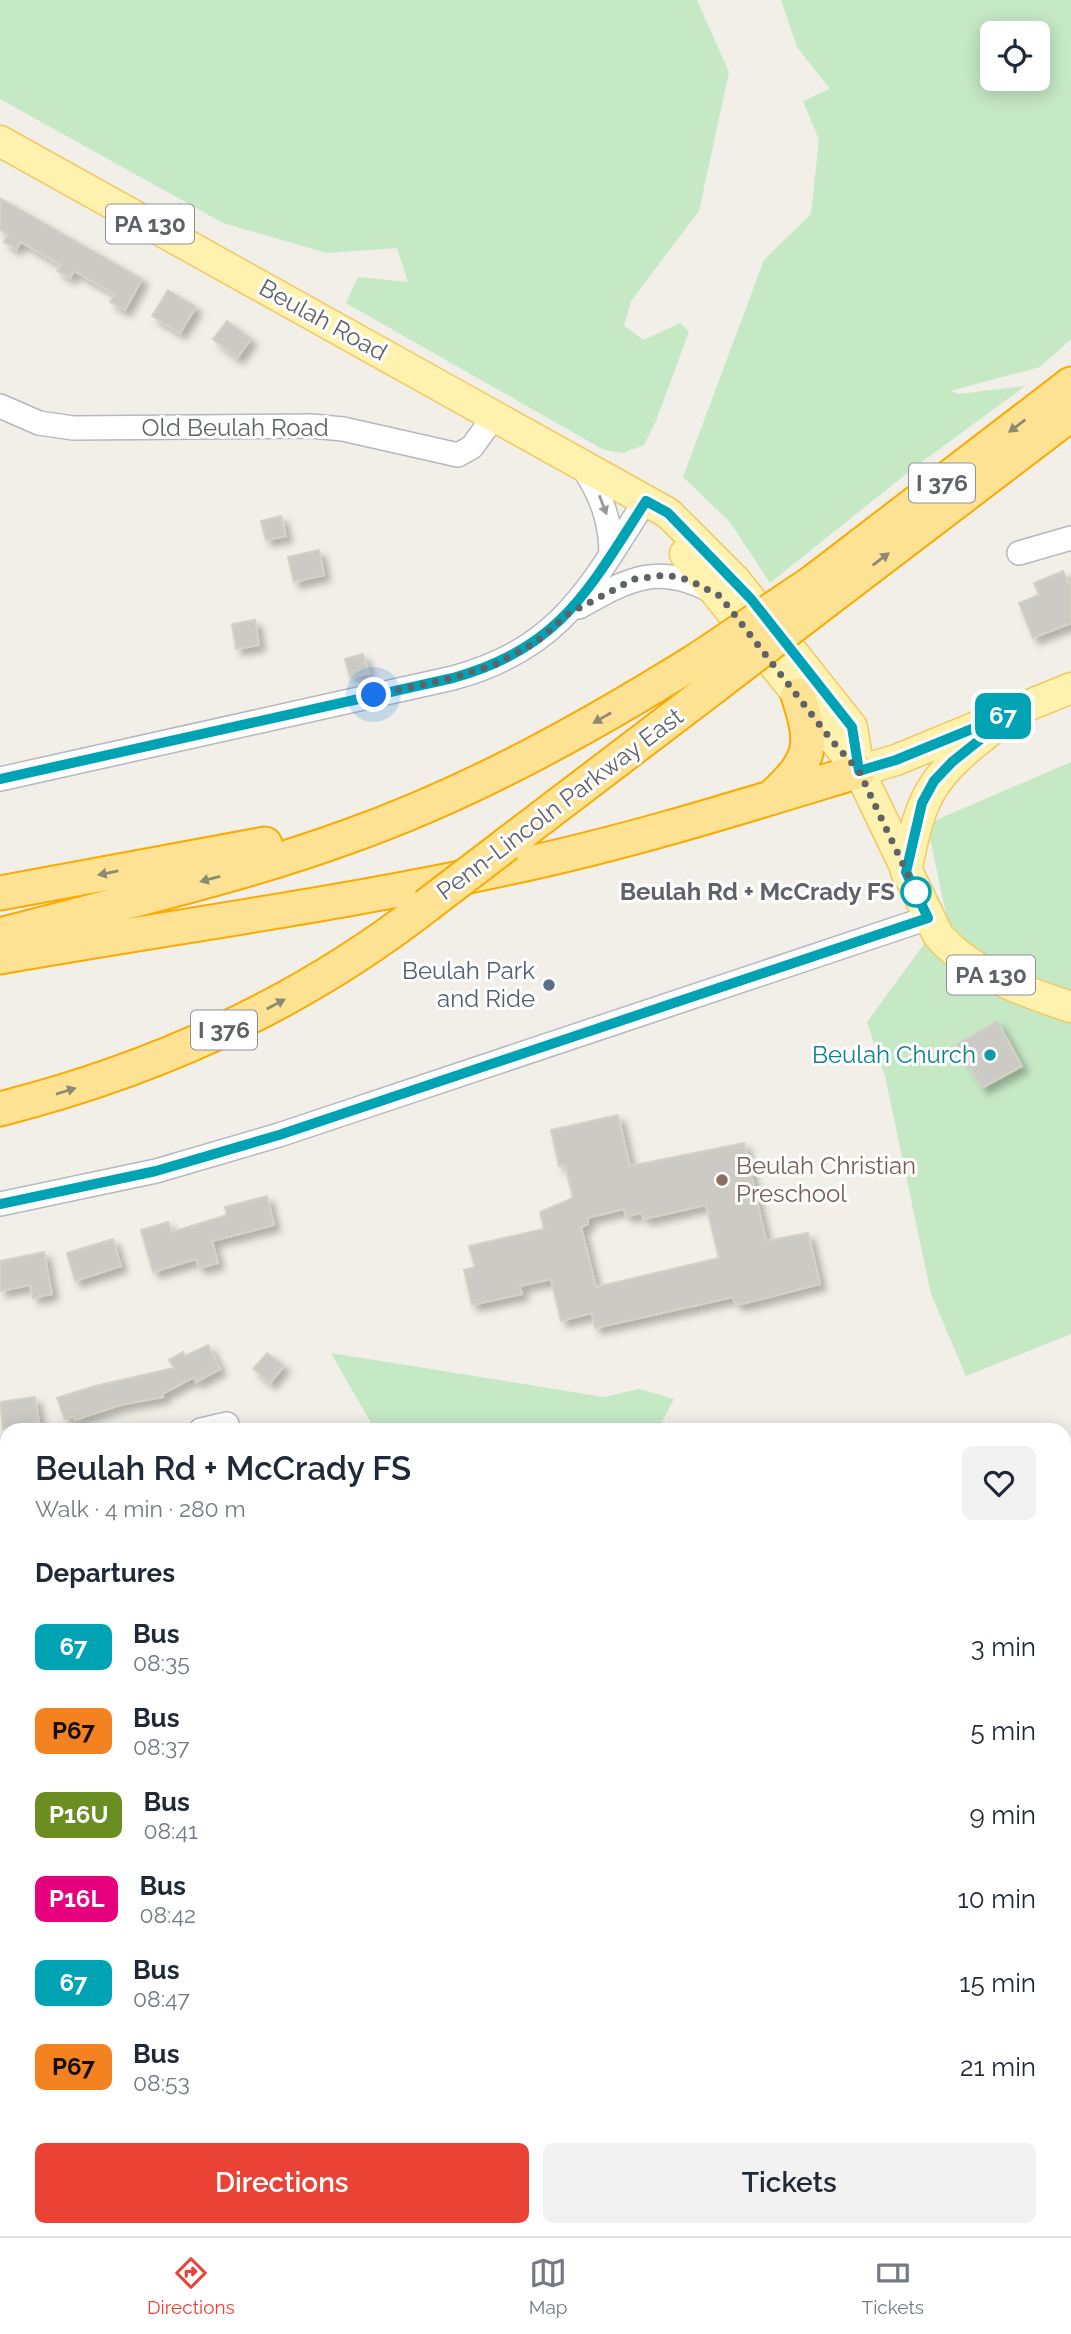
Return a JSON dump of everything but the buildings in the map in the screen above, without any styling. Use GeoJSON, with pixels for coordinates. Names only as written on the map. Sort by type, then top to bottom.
{"type":"FeatureCollection","features":[{"type":"Feature","properties":{"kind":"highway","name":"Penn-Lincoln Parkway East"},"geometry":{"type":"LineString","coordinates":[[820,591],[1071,384]]}},
{"type":"Feature","properties":{"kind":"highway","name":"Penn-Lincoln Parkway East"},"geometry":{"type":"LineString","coordinates":[[0,1109],[121,1073],[228,1028],[335,970],[426,906],[507,844],[707,673],[1071,414]]}},
{"type":"Feature","properties":{"kind":"highway","name":"Penn-Lincoln Parkway East"},"geometry":{"type":"LineString","coordinates":[[0,935],[261,866],[392,820],[519,763],[610,714],[707,673]]}},
{"type":"Feature","properties":{"kind":"highway"},"geometry":{"type":"LineString","coordinates":[[769,799],[799,770],[809,751],[810,733],[798,695]]}},
{"type":"Feature","properties":{"kind":"highway"},"geometry":{"type":"LineString","coordinates":[[0,957],[307,907],[564,855],[769,799],[859,771]]}},
{"type":"Feature","properties":{"kind":"highway"},"geometry":{"type":"LineString","coordinates":[[0,893],[392,820]]}},
{"type":"Feature","properties":{"kind":"highway"},"geometry":{"type":"LineString","coordinates":[[0,975],[151,945],[307,907]]}},
{"type":"Feature","properties":{"kind":"main road","name":"Beulah Road"},"geometry":{"type":"LineString","coordinates":[[0,141],[668,513],[751,599],[852,727],[859,771]]}},
{"type":"Feature","properties":{"kind":"main road","name":"Beulah Road"},"geometry":{"type":"LineString","coordinates":[[646,501],[657,526],[720,596],[859,771],[928,918],[945,943],[979,970],[1014,987],[1071,1007]]}},
{"type":"Feature","properties":{"kind":"main road"},"geometry":{"type":"LineString","coordinates":[[859,771],[896,760],[1071,688]]}},
{"type":"Feature","properties":{"kind":"main road"},"geometry":{"type":"LineString","coordinates":[[906,872],[918,815],[934,781],[965,750],[1016,711]]}},
{"type":"Feature","properties":{"kind":"street","name":"Old Beulah Road"},"geometry":{"type":"LineString","coordinates":[[0,406],[39,423],[73,429],[311,426],[343,429],[458,456],[472,447],[495,415]]}},
{"type":"Feature","properties":{"kind":"street"},"geometry":{"type":"LineString","coordinates":[[578,461],[604,506],[610,527],[611,555]]}},
{"type":"Feature","properties":{"kind":"street"},"geometry":{"type":"LineString","coordinates":[[568,614],[646,501]]}},
{"type":"Feature","properties":{"kind":"street"},"geometry":{"type":"LineString","coordinates":[[1019,553],[1071,538]]}},
{"type":"Feature","properties":{"kind":"street"},"geometry":{"type":"LineString","coordinates":[[0,779],[476,672],[535,643],[568,614],[613,587],[644,576],[678,577],[720,596]]}},
{"type":"Feature","properties":{"kind":"street"},"geometry":{"type":"LineString","coordinates":[[0,1204],[156,1171],[279,1135],[928,918]]}},
{"type":"Feature","properties":{"kind":"green space"},"geometry":{"type":"Polygon","coordinates":[[[0,0],[697,0],[729,72],[699,211],[631,301],[624,326],[644,340],[680,323],[689,332],[656,421],[644,445],[623,453],[604,450],[346,303],[358,277],[408,282],[397,248],[327,253],[223,223],[0,99],[0,0]]]}},
{"type":"Feature","properties":{"kind":"green space"},"geometry":{"type":"Polygon","coordinates":[[[781,0],[1071,0],[1071,339],[1040,367],[950,391],[959,394],[1025,386],[911,470],[770,583],[730,522],[683,477],[764,260],[811,214],[819,140],[803,101],[830,89],[797,47],[781,0]]]}},
{"type":"Feature","properties":{"kind":"green space"},"geometry":{"type":"Polygon","coordinates":[[[1071,762],[1071,1334],[966,1376],[931,1294],[885,1076],[867,1022],[946,914],[927,824],[1071,762]]]}},
{"type":"Feature","properties":{"kind":"green space"},"geometry":{"type":"Polygon","coordinates":[[[331,1353],[604,1397],[639,1389],[674,1399],[662,1423],[371,1423],[331,1353]]]}},
{"type":"Feature","properties":{"kind":"bus line","name":"67"},"geometry":{"type":"LineString","coordinates":[[0,779],[453,678],[496,664],[535,643],[568,614],[595,580],[646,501],[668,513],[736,581],[852,727],[859,771],[896,760],[1016,711],[952,762],[934,781],[922,803],[906,872],[928,918],[362,1109],[212,1156],[99,1184],[0,1204]]}},
{"type":"Feature","properties":{"kind":"place","name":"Beulah Rd + McCrady FS"},"geometry":{"type":"Point","coordinates":[916,892]}},
{"type":"Feature","properties":{"kind":"place","name":"Beulah Park and Ride"},"geometry":{"type":"Point","coordinates":[549,985]}},
{"type":"Feature","properties":{"kind":"place","name":"Beulah Church"},"geometry":{"type":"Point","coordinates":[990,1055]}},
{"type":"Feature","properties":{"kind":"place","name":"Beulah Christian Preschool"},"geometry":{"type":"Point","coordinates":[722,1180]}},
{"type":"Feature","properties":{"kind":"route"},"geometry":{"type":"LineString","coordinates":[[374,695],[453,678],[496,664],[535,643],[568,614],[623,583],[655,575],[689,580],[720,596],[833,742],[859,771],[916,892]]}}]}
